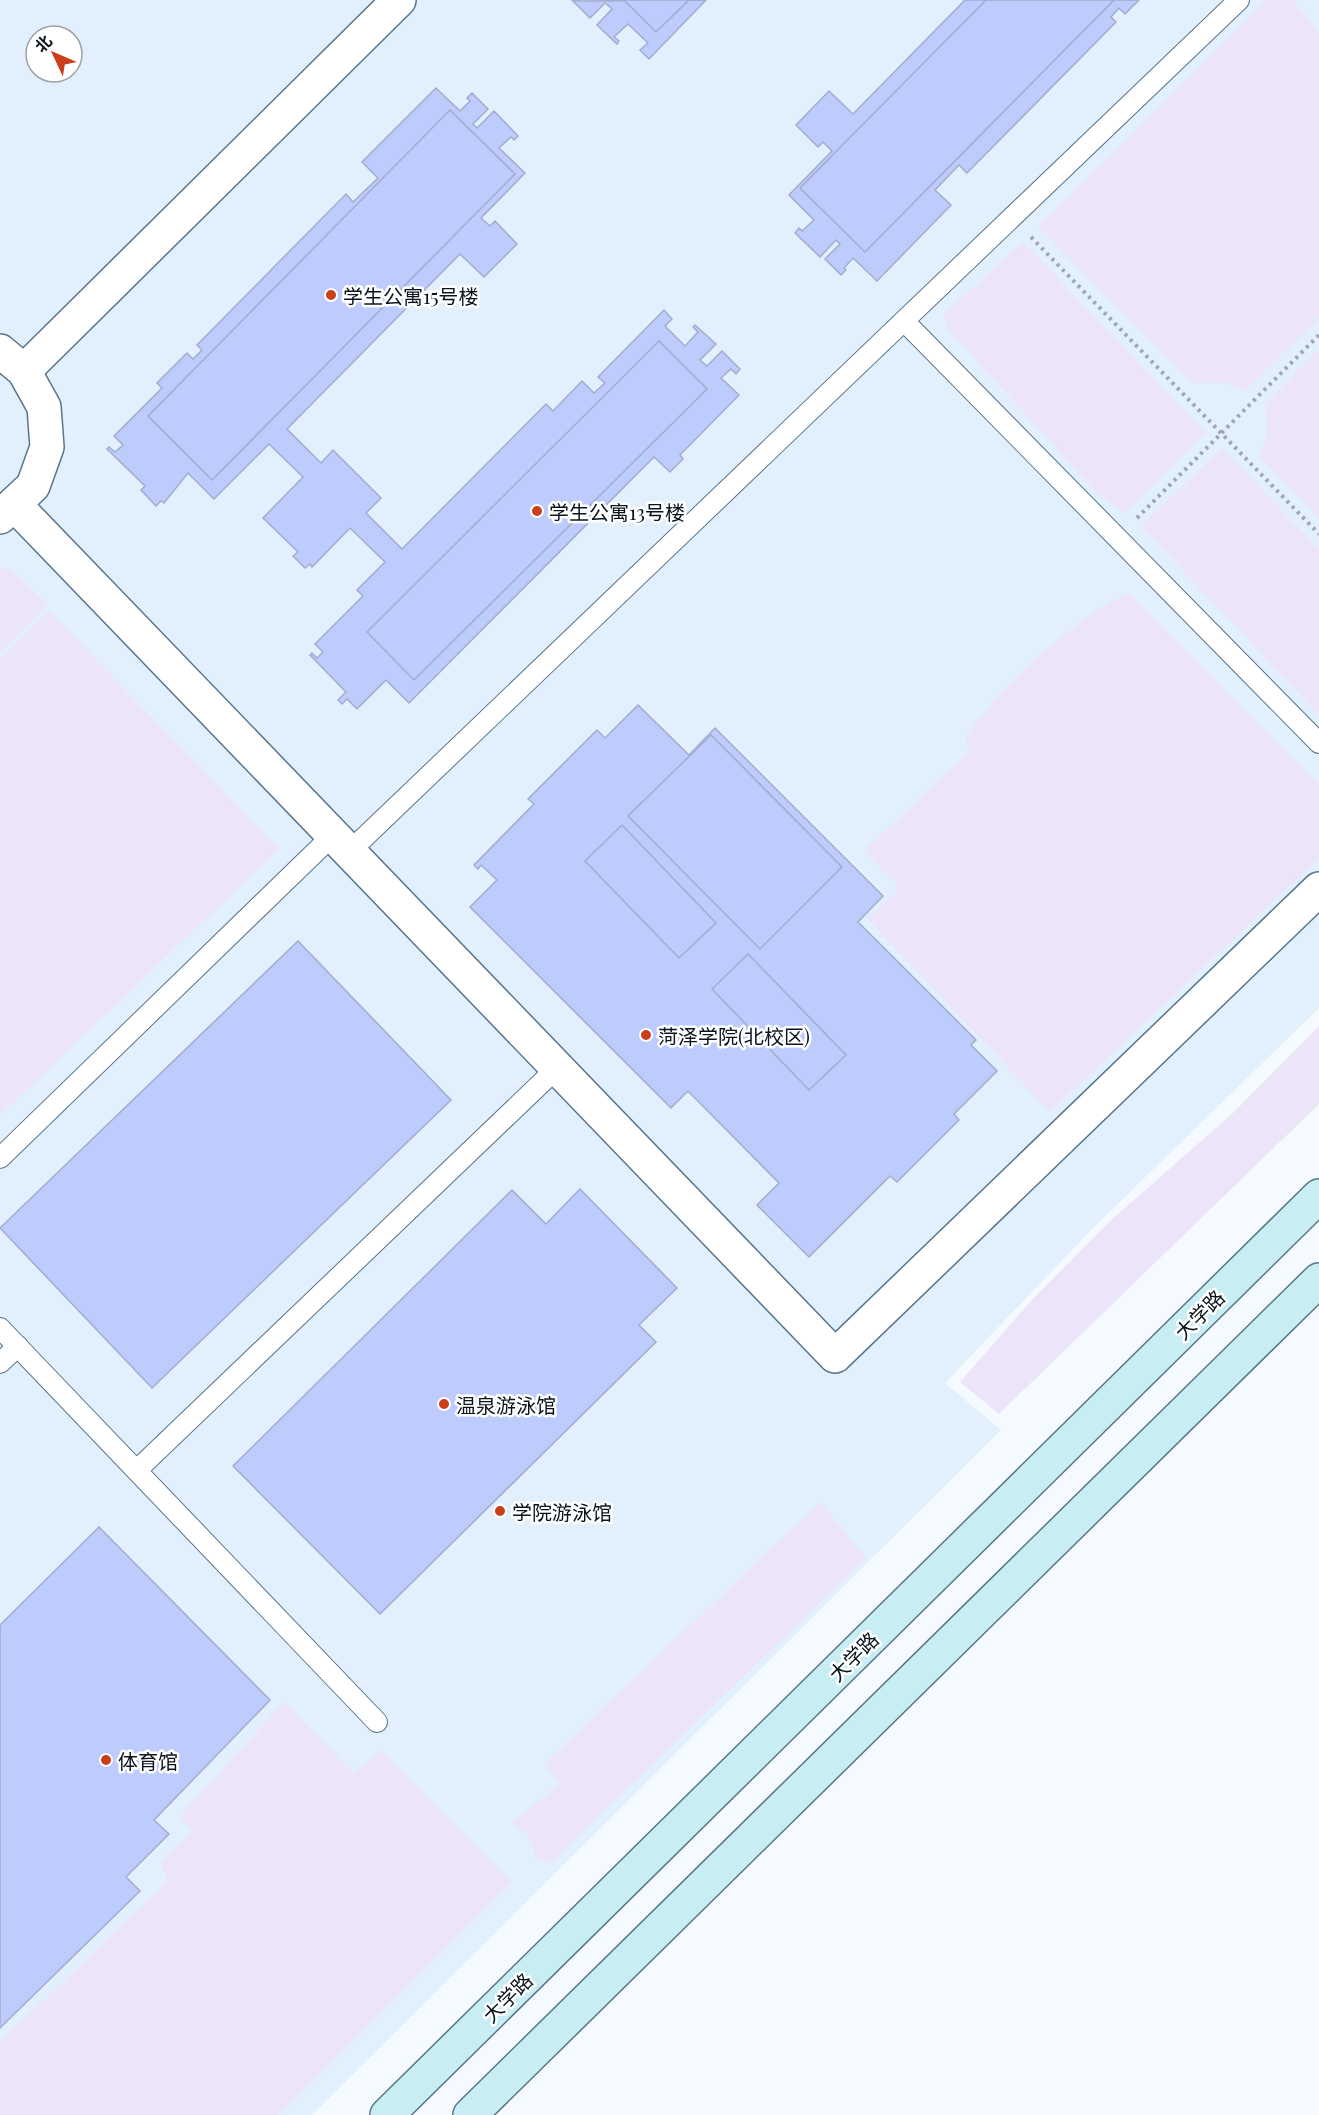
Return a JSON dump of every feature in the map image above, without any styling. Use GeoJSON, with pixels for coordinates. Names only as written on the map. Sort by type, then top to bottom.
{"type":"FeatureCollection","features":[{"type":"Feature","properties":{"kind":"main road","name":"大学路"},"geometry":{"type":"LineString","coordinates":[[387,2115],[1319,1196]]}},
{"type":"Feature","properties":{"kind":"main road"},"geometry":{"type":"LineString","coordinates":[[470,2115],[1319,1280]]}},
{"type":"Feature","properties":{"kind":"street"},"geometry":{"type":"LineString","coordinates":[[399,0],[12,361],[44,406],[47,447],[33,486],[7,511],[341,844],[835,1356],[1319,889]]}},
{"type":"Feature","properties":{"kind":"lane"},"geometry":{"type":"LineString","coordinates":[[0,1158],[904,321],[1239,0]]}},
{"type":"Feature","properties":{"kind":"lane"},"geometry":{"type":"LineString","coordinates":[[904,321],[1319,743]]}},
{"type":"Feature","properties":{"kind":"lane"},"geometry":{"type":"LineString","coordinates":[[136,1470],[557,1068]]}},
{"type":"Feature","properties":{"kind":"lane"},"geometry":{"type":"LineString","coordinates":[[0,1328],[376,1722]]}},
{"type":"Feature","properties":{"kind":"lane"},"geometry":{"type":"LineString","coordinates":[[0,1363],[18,1346]]}},
{"type":"Feature","properties":{"kind":"path"},"geometry":{"type":"LineString","coordinates":[[1012,217],[1319,534]]}},
{"type":"Feature","properties":{"kind":"path"},"geometry":{"type":"LineString","coordinates":[[1118,538],[1319,335]]}},
{"type":"Feature","properties":{"kind":"shaded area","name":"菏泽学院(北校区)"},"geometry":{"type":"Polygon","coordinates":[[[0,0],[1319,0],[1319,1008],[1093,1228],[945,1383],[1001,1430],[312,2115],[0,2115],[0,0]]]}},
{"type":"Feature","properties":{"kind":"shaded area"},"geometry":{"type":"Polygon","coordinates":[[[1267,0],[1292,0],[1319,32],[1319,318],[1245,391],[1225,383],[1192,383],[1038,226],[1267,0]]]}},
{"type":"Feature","properties":{"kind":"shaded area"},"geometry":{"type":"Polygon","coordinates":[[[1023,242],[1206,433],[1124,513],[1099,495],[946,327],[944,314],[1023,242]]]}},
{"type":"Feature","properties":{"kind":"shaded area"},"geometry":{"type":"Polygon","coordinates":[[[1319,349],[1319,518],[1259,456],[1266,431],[1264,405],[1319,349]]]}},
{"type":"Feature","properties":{"kind":"shaded area"},"geometry":{"type":"Polygon","coordinates":[[[1222,448],[1319,549],[1319,715],[1141,526],[1222,448]]]}},
{"type":"Feature","properties":{"kind":"shaded area"},"geometry":{"type":"Polygon","coordinates":[[[10,568],[48,605],[0,652],[0,569],[10,568]]]}},
{"type":"Feature","properties":{"kind":"shaded area"},"geometry":{"type":"Polygon","coordinates":[[[1129,593],[1319,785],[1319,858],[1050,1112],[868,919],[900,888],[864,851],[970,751],[965,740],[994,701],[1015,679],[1063,636],[1109,603],[1129,593]]]}},
{"type":"Feature","properties":{"kind":"shaded area"},"geometry":{"type":"Polygon","coordinates":[[[49,611],[279,849],[0,1115],[0,658],[49,611]]]}},
{"type":"Feature","properties":{"kind":"shaded area"},"geometry":{"type":"Polygon","coordinates":[[[1319,1026],[1319,1104],[999,1414],[960,1382],[1030,1302],[1109,1222],[1233,1113],[1319,1026]]]}},
{"type":"Feature","properties":{"kind":"shaded area"},"geometry":{"type":"Polygon","coordinates":[[[820,1502],[866,1558],[549,1864],[536,1858],[529,1836],[512,1823],[560,1784],[544,1764],[820,1502]]]}},
{"type":"Feature","properties":{"kind":"shaded area"},"geometry":{"type":"Polygon","coordinates":[[[284,1702],[353,1773],[381,1751],[511,1882],[278,2115],[0,2115],[0,2042],[168,1881],[160,1863],[192,1832],[180,1816],[284,1702]]]}},
{"type":"Feature","properties":{"kind":"building"},"geometry":{"type":"Polygon","coordinates":[[[572,0],[706,0],[649,59],[640,50],[648,43],[628,24],[614,37],[619,41],[617,44],[597,25],[612,9],[605,3],[590,18],[572,0]]]}},
{"type":"Feature","properties":{"kind":"building"},"geometry":{"type":"Polygon","coordinates":[[[624,0],[689,0],[656,32],[624,0]]]}},
{"type":"Feature","properties":{"kind":"building"},"geometry":{"type":"Polygon","coordinates":[[[965,0],[1139,0],[1125,14],[1119,8],[1111,17],[1116,22],[967,173],[959,165],[935,190],[951,205],[877,281],[853,258],[841,275],[825,259],[840,244],[836,240],[820,257],[795,233],[799,228],[802,231],[814,220],[789,195],[832,151],[823,142],[818,147],[796,125],[829,91],[853,114],[965,0]]]}},
{"type":"Feature","properties":{"kind":"building"},"geometry":{"type":"Polygon","coordinates":[[[986,0],[1114,0],[865,252],[800,188],[986,0]]]}},
{"type":"Feature","properties":{"kind":"building"},"geometry":{"type":"Polygon","coordinates":[[[436,88],[460,111],[470,101],[467,98],[472,93],[488,109],[473,124],[477,128],[494,111],[518,136],[514,140],[511,137],[499,148],[525,173],[481,218],[490,226],[495,221],[517,244],[484,277],[460,254],[287,429],[321,463],[333,450],[381,498],[366,513],[402,549],[546,404],[553,411],[582,381],[594,393],[605,383],[598,377],[664,310],[672,319],[665,326],[685,346],[698,332],[693,327],[695,325],[716,344],[700,360],[707,366],[722,351],[740,369],[736,374],[731,369],[721,378],[739,395],[680,455],[683,459],[670,472],[654,457],[409,703],[386,680],[357,709],[347,699],[342,704],[338,700],[346,692],[310,655],[312,653],[317,658],[323,652],[315,644],[363,596],[357,590],[385,562],[350,528],[312,567],[310,564],[305,568],[293,556],[298,552],[263,518],[303,477],[269,444],[214,499],[188,473],[164,503],[161,501],[156,506],[141,490],[145,486],[107,449],[109,447],[115,452],[123,445],[114,436],[162,388],[157,383],[187,353],[193,359],[202,350],[197,345],[346,194],[353,202],[378,178],[362,162],[436,88]]]}},
{"type":"Feature","properties":{"kind":"building","name":"学生公寓15号楼"},"geometry":{"type":"Polygon","coordinates":[[[450,110],[515,174],[212,480],[148,416],[450,110]]]}},
{"type":"Feature","properties":{"kind":"building","name":"学生公寓13号楼"},"geometry":{"type":"Polygon","coordinates":[[[659,341],[707,389],[414,680],[367,632],[659,341]]]}},
{"type":"Feature","properties":{"kind":"building"},"geometry":{"type":"Polygon","coordinates":[[[638,705],[689,755],[715,728],[883,896],[858,922],[976,1040],[971,1045],[997,1071],[954,1114],[959,1120],[897,1182],[890,1176],[809,1257],[757,1205],[779,1183],[688,1091],[671,1108],[470,907],[497,880],[481,865],[478,869],[474,865],[534,804],[528,799],[597,730],[605,738],[638,705]]]}},
{"type":"Feature","properties":{"kind":"building"},"geometry":{"type":"Polygon","coordinates":[[[711,735],[842,867],[760,949],[628,816],[711,735]]]}},
{"type":"Feature","properties":{"kind":"building"},"geometry":{"type":"Polygon","coordinates":[[[622,825],[716,923],[679,958],[585,861],[622,825]]]}},
{"type":"Feature","properties":{"kind":"building"},"geometry":{"type":"Polygon","coordinates":[[[298,941],[451,1100],[152,1388],[0,1228],[298,941]]]}},
{"type":"Feature","properties":{"kind":"building"},"geometry":{"type":"Polygon","coordinates":[[[748,954],[846,1055],[809,1090],[712,989],[748,954]]]}},
{"type":"Feature","properties":{"kind":"building","name":"温泉游泳馆"},"geometry":{"type":"Polygon","coordinates":[[[580,1189],[677,1288],[639,1325],[656,1342],[380,1614],[233,1466],[512,1190],[546,1224],[580,1189]]]}},
{"type":"Feature","properties":{"kind":"building","name":"体育馆"},"geometry":{"type":"Polygon","coordinates":[[[99,1527],[270,1700],[154,1820],[169,1834],[126,1877],[140,1891],[0,2028],[0,1625],[99,1527]]]}},
{"type":"Feature","properties":{"kind":"place","name":"学生公寓15号楼"},"geometry":{"type":"Point","coordinates":[331,295]}},
{"type":"Feature","properties":{"kind":"place","name":"学生公寓13号楼"},"geometry":{"type":"Point","coordinates":[537,511]}},
{"type":"Feature","properties":{"kind":"place","name":"菏泽学院(北校区)"},"geometry":{"type":"Point","coordinates":[646,1035]}},
{"type":"Feature","properties":{"kind":"place","name":"温泉游泳馆"},"geometry":{"type":"Point","coordinates":[444,1404]}},
{"type":"Feature","properties":{"kind":"place","name":"学院游泳馆"},"geometry":{"type":"Point","coordinates":[500,1511]}},
{"type":"Feature","properties":{"kind":"place","name":"体育馆"},"geometry":{"type":"Point","coordinates":[106,1760]}}]}
